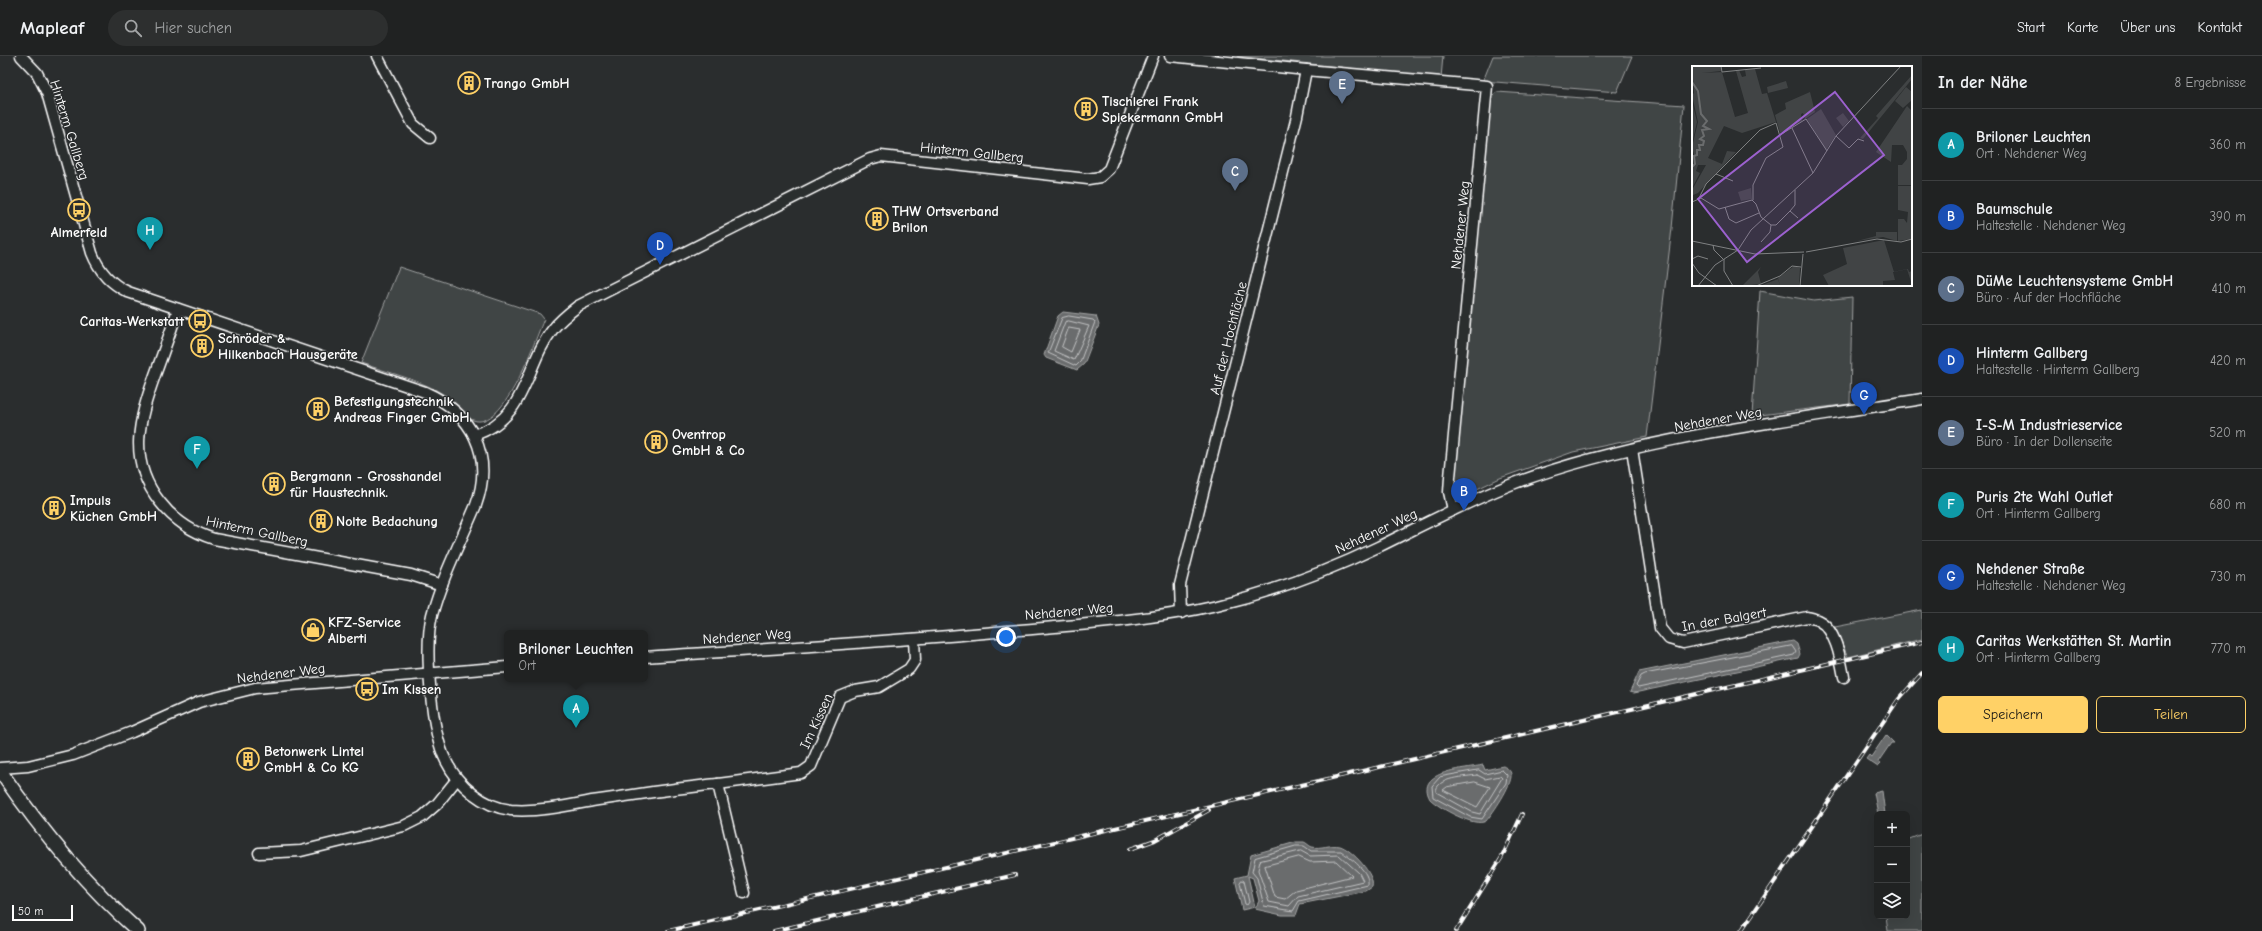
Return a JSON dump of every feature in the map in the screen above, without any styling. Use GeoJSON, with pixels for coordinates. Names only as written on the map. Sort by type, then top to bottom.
{"type":"FeatureCollection","features":[{"type":"Feature","properties":{"kind":"main road"},"geometry":{"type":"LineString","coordinates":[[0,770],[13,790],[80,873],[138,931]]}},
{"type":"Feature","properties":{"kind":"street","name":"Hinterm Gallberg"},"geometry":{"type":"LineString","coordinates":[[21,56],[37,73],[50,100],[88,242],[98,266],[108,279],[124,290],[425,392],[450,406],[462,417],[474,435],[481,459],[480,490],[476,505],[442,586],[430,625],[430,674]]}},
{"type":"Feature","properties":{"kind":"street"},"geometry":{"type":"LineString","coordinates":[[376,56],[413,124],[430,138]]}},
{"type":"Feature","properties":{"kind":"street","name":"Hinterm Gallberg"},"geometry":{"type":"LineString","coordinates":[[474,435],[489,430],[504,419],[516,405],[553,329],[578,306],[870,159],[881,156],[1088,178],[1100,177],[1109,169],[1153,56]]}},
{"type":"Feature","properties":{"kind":"street"},"geometry":{"type":"LineString","coordinates":[[1170,56],[1306,70]]}},
{"type":"Feature","properties":{"kind":"street","name":"Nehdener Weg"},"geometry":{"type":"LineString","coordinates":[[1306,70],[1488,86],[1448,492],[1453,510]]}},
{"type":"Feature","properties":{"kind":"street","name":"Auf der Hochfläche"},"geometry":{"type":"LineString","coordinates":[[1181,613],[1180,585],[1297,116],[1306,70]]}},
{"type":"Feature","properties":{"kind":"street","name":"Hinterm Gallberg"},"geometry":{"type":"LineString","coordinates":[[178,308],[142,412],[138,435],[141,461],[149,484],[169,512],[186,527],[214,539],[411,575],[442,586]]}},
{"type":"Feature","properties":{"kind":"street","name":"Nehdener Weg"},"geometry":{"type":"LineString","coordinates":[[648,657],[914,639],[1127,620],[1181,613],[1242,599],[1311,576],[1376,548],[1453,510],[1517,483],[1632,449],[1922,399]]}},
{"type":"Feature","properties":{"kind":"street","name":"In der Balgert"},"geometry":{"type":"LineString","coordinates":[[1632,449],[1660,628],[1669,639],[1683,643],[1807,617],[1820,621],[1830,631],[1841,661],[1844,677]]}},
{"type":"Feature","properties":{"kind":"street","name":"Im Kissen"},"geometry":{"type":"LineString","coordinates":[[430,674],[438,735],[445,760],[457,779],[491,805],[511,810],[542,809],[801,773],[811,766],[840,697],[855,691],[879,687],[909,669],[915,660],[914,639]]}},
{"type":"Feature","properties":{"kind":"street","name":"Nehdener Weg"},"geometry":{"type":"LineString","coordinates":[[0,770],[28,766],[73,755],[132,732],[199,702],[255,688],[504,667]]}},
{"type":"Feature","properties":{"kind":"street"},"geometry":{"type":"LineString","coordinates":[[259,853],[301,851],[404,826],[422,817],[437,804],[457,779]]}},
{"type":"Feature","properties":{"kind":"street"},"geometry":{"type":"LineString","coordinates":[[718,784],[744,893]]}},
{"type":"Feature","properties":{"kind":"shaded area"},"geometry":{"type":"Polygon","coordinates":[[[1237,56],[1443,56],[1441,78],[1237,56]]]}},
{"type":"Feature","properties":{"kind":"shaded area"},"geometry":{"type":"Polygon","coordinates":[[[1493,56],[1632,56],[1617,92],[1483,81],[1493,56]]]}},
{"type":"Feature","properties":{"kind":"shaded area"},"geometry":{"type":"Polygon","coordinates":[[[1497,92],[1684,105],[1672,228],[1647,437],[1573,452],[1500,478],[1456,499],[1453,489],[1490,97],[1497,92]]]}},
{"type":"Feature","properties":{"kind":"shaded area"},"geometry":{"type":"Polygon","coordinates":[[[399,267],[540,314],[544,319],[517,382],[507,399],[496,412],[485,420],[473,420],[469,418],[450,399],[427,386],[405,377],[361,363],[399,267]]]}},
{"type":"Feature","properties":{"kind":"shaded area"},"geometry":{"type":"Polygon","coordinates":[[[1760,291],[1814,301],[1852,297],[1850,404],[1752,416],[1760,291]]]}},
{"type":"Feature","properties":{"kind":"shaded area"},"geometry":{"type":"Polygon","coordinates":[[[1922,610],[1922,639],[1848,657],[1835,627],[1922,610]]]}},
{"type":"Feature","properties":{"kind":"shaded area"},"geometry":{"type":"Polygon","coordinates":[[[1922,834],[1922,931],[1888,931],[1886,919],[1910,919],[1910,839],[1922,834]]]}},
{"type":"Feature","properties":{"kind":"water"},"geometry":{"type":"Polygon","coordinates":[[[1063,312],[1096,316],[1099,325],[1084,364],[1077,370],[1046,358],[1044,355],[1058,316],[1063,312]]]}},
{"type":"Feature","properties":{"kind":"water"},"geometry":{"type":"Polygon","coordinates":[[[1793,641],[1797,644],[1800,654],[1798,658],[1634,693],[1630,692],[1639,672],[1793,641]]]}},
{"type":"Feature","properties":{"kind":"water"},"geometry":{"type":"Polygon","coordinates":[[[1886,735],[1894,743],[1891,743],[1878,762],[1881,764],[1878,767],[1866,759],[1869,755],[1871,757],[1886,735]]]}},
{"type":"Feature","properties":{"kind":"water"},"geometry":{"type":"Polygon","coordinates":[[[1483,765],[1485,770],[1503,766],[1510,770],[1511,773],[1505,792],[1486,821],[1474,822],[1457,816],[1430,799],[1427,789],[1429,782],[1436,777],[1455,770],[1483,765]]]}},
{"type":"Feature","properties":{"kind":"water"},"geometry":{"type":"Polygon","coordinates":[[[1882,791],[1885,811],[1877,811],[1874,793],[1882,791]]]}},
{"type":"Feature","properties":{"kind":"water"},"geometry":{"type":"Polygon","coordinates":[[[1296,842],[1304,842],[1311,847],[1340,846],[1345,848],[1362,863],[1367,870],[1372,882],[1372,887],[1366,891],[1300,904],[1296,915],[1282,915],[1255,909],[1259,901],[1253,878],[1248,876],[1255,907],[1242,910],[1235,878],[1247,875],[1251,855],[1296,842]]]}},
{"type":"Feature","properties":{"kind":"railway"},"geometry":{"type":"LineString","coordinates":[[668,931],[1922,642]]}},
{"type":"Feature","properties":{"kind":"railway"},"geometry":{"type":"LineString","coordinates":[[1741,931],[1898,700],[1922,673]]}},
{"type":"Feature","properties":{"kind":"railway"},"geometry":{"type":"LineString","coordinates":[[1130,849],[1155,840],[1209,810]]}},
{"type":"Feature","properties":{"kind":"railway"},"geometry":{"type":"LineString","coordinates":[[1456,931],[1502,857],[1522,814]]}},
{"type":"Feature","properties":{"kind":"railway"},"geometry":{"type":"LineString","coordinates":[[774,931],[1015,875]]}},
{"type":"Feature","properties":{"kind":"place","name":"Trango GmbH"},"geometry":{"type":"Point","coordinates":[469,83]}},
{"type":"Feature","properties":{"kind":"place","name":"I-S-M Industrieservice"},"geometry":{"type":"Point","coordinates":[1342,104]}},
{"type":"Feature","properties":{"kind":"place","name":"Tischlerei Frank Spiekermann GmbH"},"geometry":{"type":"Point","coordinates":[1086,109]}},
{"type":"Feature","properties":{"kind":"place","name":"DüMe Leuchtensysteme GmbH"},"geometry":{"type":"Point","coordinates":[1235,191]}},
{"type":"Feature","properties":{"kind":"place","name":"Almerfeld"},"geometry":{"type":"Point","coordinates":[79,210]}},
{"type":"Feature","properties":{"kind":"place","name":"THW Ortsverband Brilon"},"geometry":{"type":"Point","coordinates":[877,219]}},
{"type":"Feature","properties":{"kind":"place","name":"Caritas Werkstätten St. Martin"},"geometry":{"type":"Point","coordinates":[150,250]}},
{"type":"Feature","properties":{"kind":"place","name":"Hinterm Gallberg"},"geometry":{"type":"Point","coordinates":[660,265]}},
{"type":"Feature","properties":{"kind":"place","name":"Caritas-Werkstatt"},"geometry":{"type":"Point","coordinates":[200,321]}},
{"type":"Feature","properties":{"kind":"place","name":"Schröder & Hilkenbach Hausgeräte"},"geometry":{"type":"Point","coordinates":[202,346]}},
{"type":"Feature","properties":{"kind":"place","name":"Befestigungstechnik Andreas Finger GmbH"},"geometry":{"type":"Point","coordinates":[318,409]}},
{"type":"Feature","properties":{"kind":"place","name":"Nehdener Straße"},"geometry":{"type":"Point","coordinates":[1864,415]}},
{"type":"Feature","properties":{"kind":"place","name":"Oventrop GmbH & Co"},"geometry":{"type":"Point","coordinates":[656,442]}},
{"type":"Feature","properties":{"kind":"place","name":"Puris 2te Wahl Outlet"},"geometry":{"type":"Point","coordinates":[197,469]}},
{"type":"Feature","properties":{"kind":"place","name":"Bergmann - Grosshandel für Haustechnik."},"geometry":{"type":"Point","coordinates":[274,484]}},
{"type":"Feature","properties":{"kind":"place","name":"Impuls Küchen GmbH"},"geometry":{"type":"Point","coordinates":[54,508]}},
{"type":"Feature","properties":{"kind":"place","name":"Baumschule"},"geometry":{"type":"Point","coordinates":[1464,511]}},
{"type":"Feature","properties":{"kind":"place","name":"Nolte Bedachung"},"geometry":{"type":"Point","coordinates":[321,521]}},
{"type":"Feature","properties":{"kind":"place","name":"KFZ-Service Alberti"},"geometry":{"type":"Point","coordinates":[313,630]}},
{"type":"Feature","properties":{"kind":"place","name":"Im Kissen"},"geometry":{"type":"Point","coordinates":[367,689]}},
{"type":"Feature","properties":{"kind":"place","name":"Briloner Leuchten"},"geometry":{"type":"Point","coordinates":[576,728]}},
{"type":"Feature","properties":{"kind":"place","name":"Betonwerk Lintel GmbH & Co KG"},"geometry":{"type":"Point","coordinates":[248,759]}}]}
